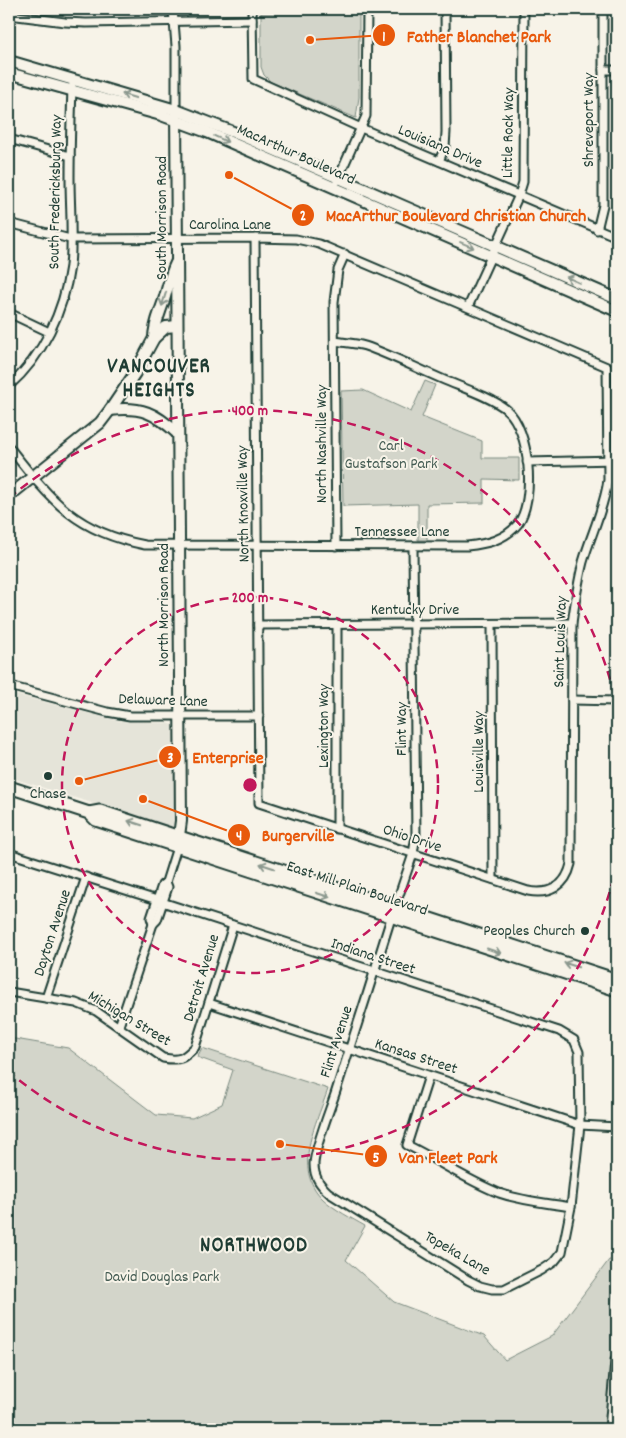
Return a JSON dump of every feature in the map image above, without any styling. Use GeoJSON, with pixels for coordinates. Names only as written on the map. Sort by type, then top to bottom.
{"type":"FeatureCollection","features":[{"type":"Feature","properties":{"kind":"main road","name":"East Mill Plain Boulevard"},"geometry":{"type":"LineString","coordinates":[[9,787],[89,813],[96,820],[178,842],[393,912],[617,980]]}},
{"type":"Feature","properties":{"kind":"main road","name":"East Mill Plain Boulevard"},"geometry":{"type":"LineString","coordinates":[[393,912],[617,990]]}},
{"type":"Feature","properties":{"kind":"main road"},"geometry":{"type":"LineString","coordinates":[[611,1429],[617,1361]]}},
{"type":"Feature","properties":{"kind":"street"},"geometry":{"type":"LineString","coordinates":[[173,9],[176,46],[176,110]]}},
{"type":"Feature","properties":{"kind":"street"},"geometry":{"type":"LineString","coordinates":[[9,15],[86,23],[252,20],[252,9]]}},
{"type":"Feature","properties":{"kind":"street"},"geometry":{"type":"LineString","coordinates":[[334,188],[366,116],[367,9]]}},
{"type":"Feature","properties":{"kind":"street"},"geometry":{"type":"LineString","coordinates":[[439,161],[445,147],[446,132],[446,9]]}},
{"type":"Feature","properties":{"kind":"street","name":"Little Rock Way"},"geometry":{"type":"LineString","coordinates":[[468,307],[519,196],[523,182],[525,165],[524,9]]}},
{"type":"Feature","properties":{"kind":"street","name":"Shreveport Way"},"geometry":{"type":"LineString","coordinates":[[597,230],[603,205],[603,9]]}},
{"type":"Feature","properties":{"kind":"street","name":"Louisiana Drive"},"geometry":{"type":"LineString","coordinates":[[252,20],[253,79],[361,128],[617,237]]}},
{"type":"Feature","properties":{"kind":"street","name":"MacArthur Boulevard"},"geometry":{"type":"LineString","coordinates":[[9,61],[176,110],[232,132],[339,178],[617,311]]}},
{"type":"Feature","properties":{"kind":"street"},"geometry":{"type":"LineString","coordinates":[[603,70],[617,70]]}},
{"type":"Feature","properties":{"kind":"street","name":"MacArthur Boulevard"},"geometry":{"type":"LineString","coordinates":[[9,73],[176,121],[207,132],[334,188],[617,299]]}},
{"type":"Feature","properties":{"kind":"street","name":"South Fredericksburg Way"},"geometry":{"type":"LineString","coordinates":[[9,386],[24,372],[38,354],[62,303],[70,266],[72,79]]}},
{"type":"Feature","properties":{"kind":"street","name":"South Morrison Road"},"geometry":{"type":"LineString","coordinates":[[176,110],[177,326]]}},
{"type":"Feature","properties":{"kind":"street"},"geometry":{"type":"LineString","coordinates":[[9,139],[70,156]]}},
{"type":"Feature","properties":{"kind":"street","name":"Carolina Lane"},"geometry":{"type":"LineString","coordinates":[[9,223],[70,239],[255,238],[296,239],[319,244],[607,367]]}},
{"type":"Feature","properties":{"kind":"street","name":"North Knoxville Way"},"geometry":{"type":"LineString","coordinates":[[255,238],[259,803]]}},
{"type":"Feature","properties":{"kind":"street","name":"North Nashville Way"},"geometry":{"type":"LineString","coordinates":[[336,546],[335,287],[338,270],[345,254]]}},
{"type":"Feature","properties":{"kind":"street"},"geometry":{"type":"LineString","coordinates":[[154,338],[154,327],[170,273],[177,260]]}},
{"type":"Feature","properties":{"kind":"street"},"geometry":{"type":"LineString","coordinates":[[9,313],[49,332]]}},
{"type":"Feature","properties":{"kind":"street"},"geometry":{"type":"LineString","coordinates":[[9,496],[100,423],[135,374],[154,338],[166,327],[177,326]]}},
{"type":"Feature","properties":{"kind":"street","name":"North Morrison Road"},"geometry":{"type":"LineString","coordinates":[[119,1026],[152,924],[157,920],[160,901],[168,887],[166,882],[178,842],[180,717],[177,326]]}},
{"type":"Feature","properties":{"kind":"street","name":"Tennessee Lane"},"geometry":{"type":"LineString","coordinates":[[9,447],[32,477],[63,510],[80,522],[108,536],[145,545],[467,546],[485,544],[497,540],[509,532],[518,523],[528,494],[526,445],[516,419],[497,403],[365,346],[335,342]]}},
{"type":"Feature","properties":{"kind":"street","name":"Saint Louis Way"},"geometry":{"type":"LineString","coordinates":[[556,888],[564,882],[569,874],[571,864],[572,623],[576,590],[605,498],[609,460],[607,367]]}},
{"type":"Feature","properties":{"kind":"street"},"geometry":{"type":"LineString","coordinates":[[110,410],[138,409],[152,413],[178,434]]}},
{"type":"Feature","properties":{"kind":"street"},"geometry":{"type":"LineString","coordinates":[[527,462],[617,460]]}},
{"type":"Feature","properties":{"kind":"street","name":"Flint Way"},"geometry":{"type":"LineString","coordinates":[[393,912],[414,854],[416,835],[413,547]]}},
{"type":"Feature","properties":{"kind":"street","name":"Kentucky Drive"},"geometry":{"type":"LineString","coordinates":[[258,625],[572,623]]}},
{"type":"Feature","properties":{"kind":"street","name":"Lexington Way"},"geometry":{"type":"LineString","coordinates":[[337,624],[337,829]]}},
{"type":"Feature","properties":{"kind":"street","name":"Louisville Way"},"geometry":{"type":"LineString","coordinates":[[492,624],[494,880]]}},
{"type":"Feature","properties":{"kind":"street","name":"Delaware Lane"},"geometry":{"type":"LineString","coordinates":[[9,686],[109,713],[130,716],[259,716]]}},
{"type":"Feature","properties":{"kind":"street"},"geometry":{"type":"LineString","coordinates":[[572,700],[617,701]]}},
{"type":"Feature","properties":{"kind":"street","name":"Ohio Drive"},"geometry":{"type":"LineString","coordinates":[[259,803],[538,893],[556,888]]}},
{"type":"Feature","properties":{"kind":"street","name":"Indiana Street"},"geometry":{"type":"LineString","coordinates":[[9,855],[86,877],[374,972],[559,1030],[574,1040]]}},
{"type":"Feature","properties":{"kind":"street","name":"Dayton Avenue"},"geometry":{"type":"LineString","coordinates":[[46,998],[86,877]]}},
{"type":"Feature","properties":{"kind":"street","name":"Flint Avenue"},"geometry":{"type":"LineString","coordinates":[[315,1176],[315,1156],[393,912]]}},
{"type":"Feature","properties":{"kind":"street","name":"Detroit Avenue"},"geometry":{"type":"LineString","coordinates":[[177,1060],[188,1054],[195,1047],[233,925]]}},
{"type":"Feature","properties":{"kind":"street","name":"Michigan Street"},"geometry":{"type":"LineString","coordinates":[[9,992],[76,1003],[96,1011],[163,1058],[177,1060]]}},
{"type":"Feature","properties":{"kind":"street","name":"Kansas Street"},"geometry":{"type":"LineString","coordinates":[[209,1003],[580,1125],[617,1128]]}},
{"type":"Feature","properties":{"kind":"street","name":"Topeka Lane"},"geometry":{"type":"LineString","coordinates":[[315,1176],[320,1185],[329,1193],[480,1286],[504,1289],[542,1270],[554,1262],[562,1252],[570,1207],[580,1125],[579,1052],[574,1040]]}},
{"type":"Feature","properties":{"kind":"street"},"geometry":{"type":"LineString","coordinates":[[429,1076],[407,1144],[455,1173],[500,1193],[524,1200],[570,1207]]}},
{"type":"Feature","properties":{"kind":"shaded area"},"geometry":{"type":"Polygon","coordinates":[[[9,693],[119,721],[167,723],[173,725],[174,825],[168,827],[9,777],[9,693]]]}},
{"type":"Feature","properties":{"kind":"green space"},"geometry":{"type":"Polygon","coordinates":[[[359,12],[359,97],[356,118],[271,82],[264,75],[261,67],[261,13],[359,12]]]}},
{"type":"Feature","properties":{"kind":"green space","name":"Carl Gustafson Park"},"geometry":{"type":"Polygon","coordinates":[[[425,381],[435,385],[422,417],[482,441],[482,458],[519,458],[519,480],[484,479],[484,503],[427,504],[427,540],[418,540],[418,504],[343,506],[341,391],[363,390],[411,412],[425,381]]]}},
{"type":"Feature","properties":{"kind":"green space","name":"David Douglas Park"},"geometry":{"type":"Polygon","coordinates":[[[9,1038],[68,1048],[156,1115],[192,1118],[222,1104],[233,1070],[197,1057],[202,1048],[328,1089],[309,1145],[309,1174],[314,1187],[323,1199],[365,1226],[346,1260],[394,1302],[484,1336],[505,1360],[552,1336],[609,1260],[615,1260],[611,1308],[615,1308],[613,1354],[605,1429],[9,1429],[9,1038]]]}},
{"type":"Feature","properties":{"kind":"place","name":"Father Blanchet Park"},"geometry":{"type":"Point","coordinates":[310,40]}},
{"type":"Feature","properties":{"kind":"place","name":"MacArthur Boulevard Christian Church"},"geometry":{"type":"Point","coordinates":[229,175]}},
{"type":"Feature","properties":{"kind":"place","name":"Chase"},"geometry":{"type":"Point","coordinates":[48,776]}},
{"type":"Feature","properties":{"kind":"place","name":"Enterprise"},"geometry":{"type":"Point","coordinates":[79,781]}},
{"type":"Feature","properties":{"kind":"place","name":"Burgerville"},"geometry":{"type":"Point","coordinates":[143,799]}},
{"type":"Feature","properties":{"kind":"place","name":"Peoples Church"},"geometry":{"type":"Point","coordinates":[585,931]}},
{"type":"Feature","properties":{"kind":"place","name":"Van Fleet Park"},"geometry":{"type":"Point","coordinates":[280,1144]}},
{"type":"Feature","properties":{"kind":"district","name":"VANCOUVER HEIGHTS"},"geometry":{"type":"Point","coordinates":[159,380]}},
{"type":"Feature","properties":{"kind":"district","name":"NORTHWOOD"},"geometry":{"type":"Point","coordinates":[254,1247]}}]}
